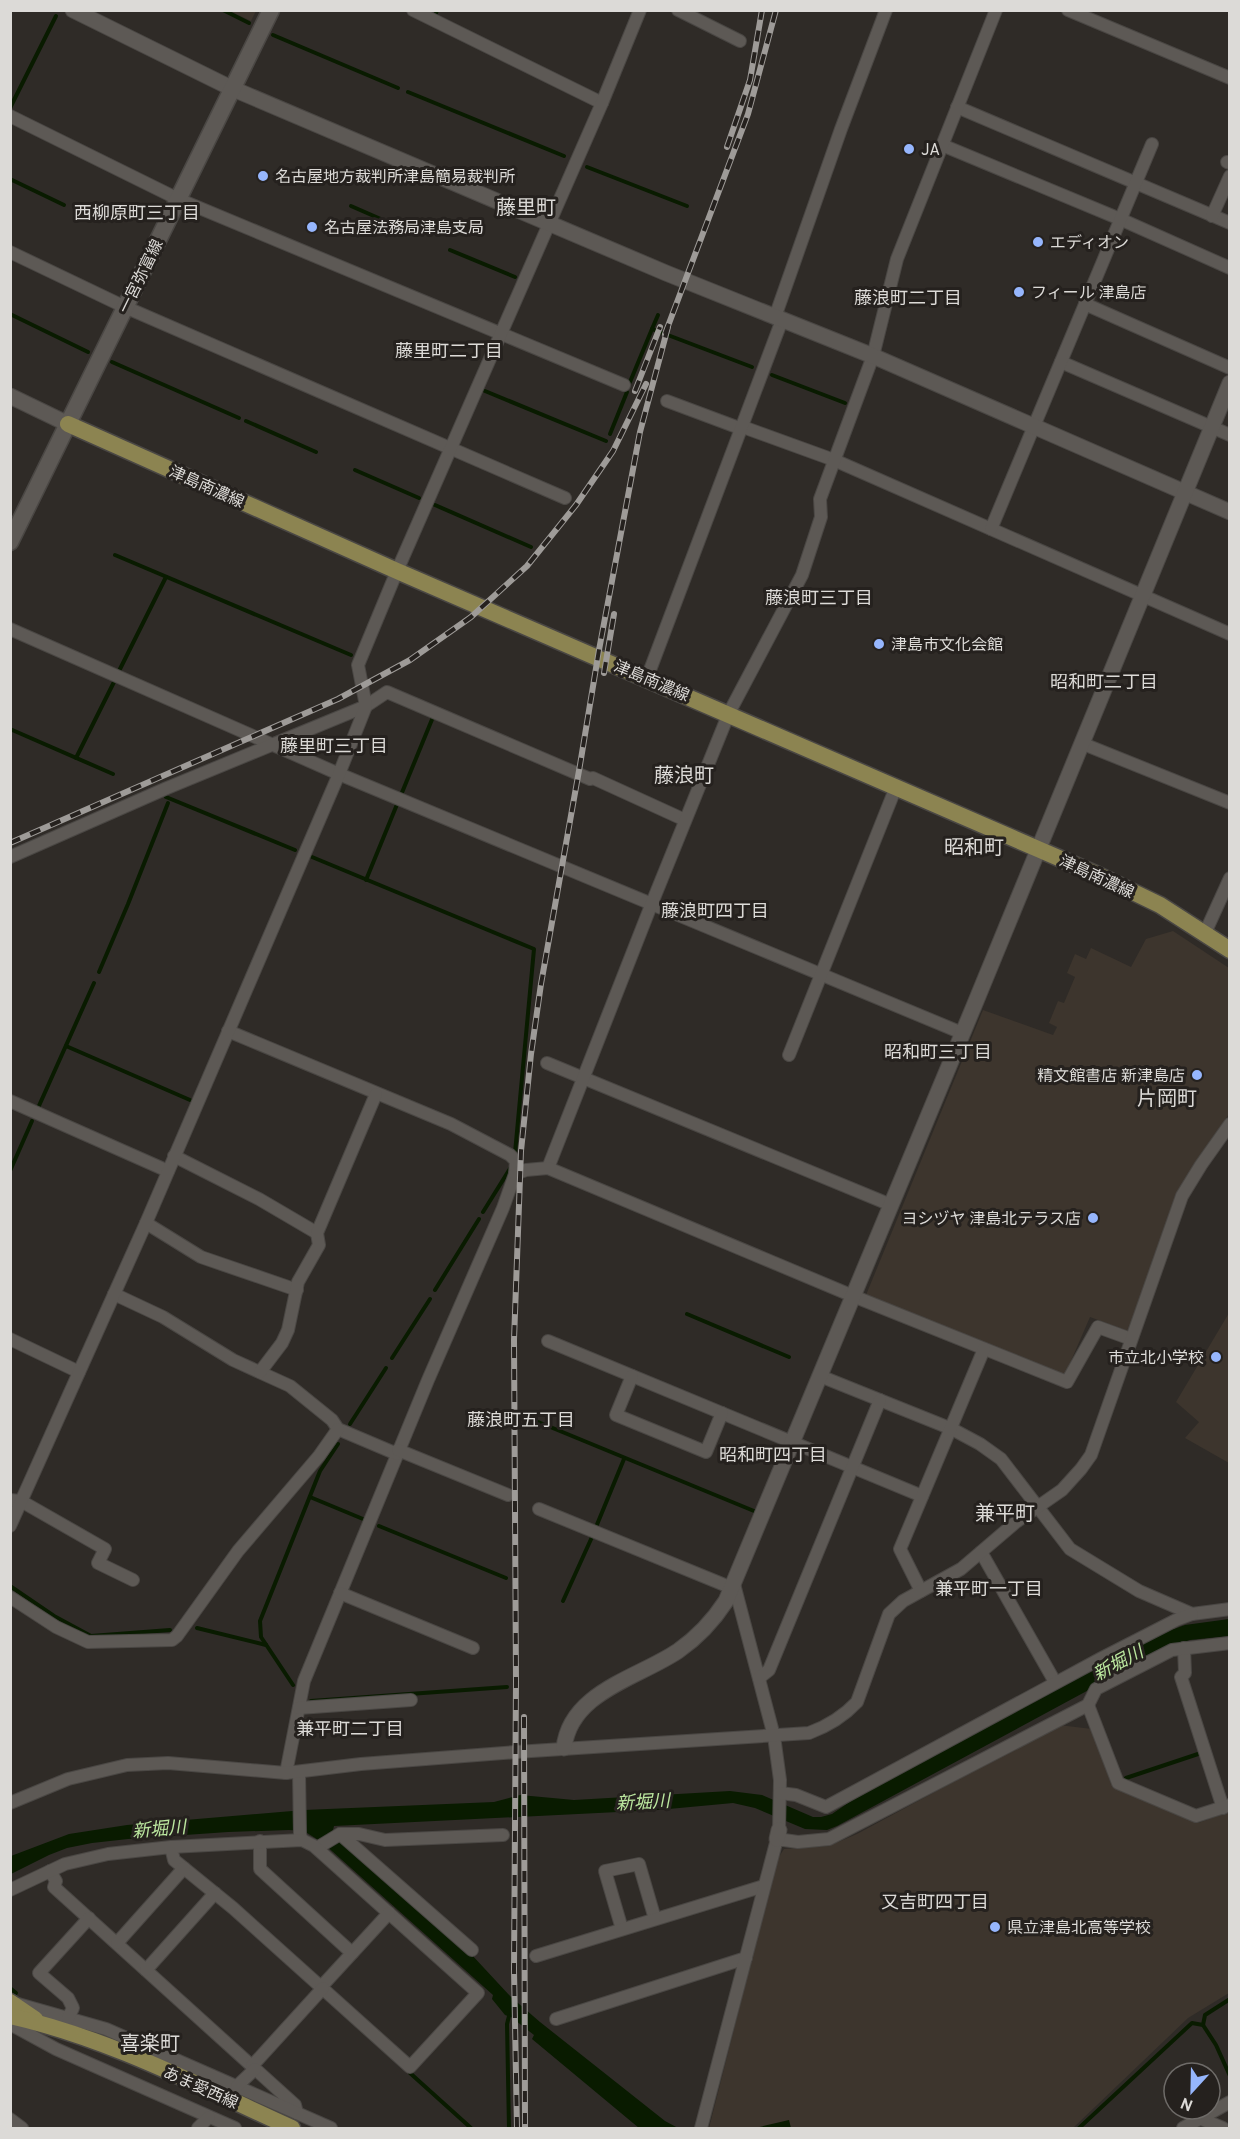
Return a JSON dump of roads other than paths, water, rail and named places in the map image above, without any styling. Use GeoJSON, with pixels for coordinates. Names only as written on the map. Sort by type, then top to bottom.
{"type":"FeatureCollection","features":[{"type":"Feature","properties":{"kind":"main road","name":"一宮弥富線"},"geometry":{"type":"LineString","coordinates":[[10,542],[271,10]]}},
{"type":"Feature","properties":{"kind":"main road","name":"津島南濃線"},"geometry":{"type":"LineString","coordinates":[[68,424],[397,571],[729,713],[1098,875],[1160,905],[1230,950]]}},
{"type":"Feature","properties":{"kind":"main road","name":"あま愛西線"},"geometry":{"type":"LineString","coordinates":[[12,2007],[41,2023],[120,2051],[295,2121]]}},
{"type":"Feature","properties":{"kind":"street"},"geometry":{"type":"LineString","coordinates":[[73,10],[231,88],[549,224],[873,356],[1230,512]]}},
{"type":"Feature","properties":{"kind":"street"},"geometry":{"type":"LineString","coordinates":[[413,10],[602,103]]}},
{"type":"Feature","properties":{"kind":"street"},"geometry":{"type":"LineString","coordinates":[[10,1526],[16,1501],[79,1372],[146,1223],[339,774],[366,706],[358,665],[602,103],[640,10]]}},
{"type":"Feature","properties":{"kind":"street"},"geometry":{"type":"LineString","coordinates":[[678,10],[740,41]]}},
{"type":"Feature","properties":{"kind":"street"},"geometry":{"type":"LineString","coordinates":[[647,678],[742,428],[841,129],[886,10]]}},
{"type":"Feature","properties":{"kind":"street"},"geometry":{"type":"LineString","coordinates":[[548,1168],[729,713],[802,575],[821,517],[820,499],[873,356],[897,259],[996,10]]}},
{"type":"Feature","properties":{"kind":"street"},"geometry":{"type":"LineString","coordinates":[[1068,10],[1230,78]]}},
{"type":"Feature","properties":{"kind":"street"},"geometry":{"type":"LineString","coordinates":[[957,107],[1230,224]]}},
{"type":"Feature","properties":{"kind":"street"},"geometry":{"type":"LineString","coordinates":[[10,116],[178,199],[624,385]]}},
{"type":"Feature","properties":{"kind":"street"},"geometry":{"type":"LineString","coordinates":[[992,530],[1152,144]]}},
{"type":"Feature","properties":{"kind":"street"},"geometry":{"type":"LineString","coordinates":[[942,145],[1120,219],[1230,268]]}},
{"type":"Feature","properties":{"kind":"street"},"geometry":{"type":"LineString","coordinates":[[1212,216],[1230,176]]}},
{"type":"Feature","properties":{"kind":"street"},"geometry":{"type":"LineString","coordinates":[[10,252],[125,308],[565,498]]}},
{"type":"Feature","properties":{"kind":"street"},"geometry":{"type":"LineString","coordinates":[[1085,304],[1230,368]]}},
{"type":"Feature","properties":{"kind":"street"},"geometry":{"type":"LineString","coordinates":[[1061,362],[1230,435]]}},
{"type":"Feature","properties":{"kind":"street"},"geometry":{"type":"LineString","coordinates":[[564,1748],[566,1732],[578,1712],[592,1699],[676,1652],[696,1638],[716,1617],[733,1586],[1230,383]]}},
{"type":"Feature","properties":{"kind":"street"},"geometry":{"type":"LineString","coordinates":[[10,396],[68,424]]}},
{"type":"Feature","properties":{"kind":"street"},"geometry":{"type":"LineString","coordinates":[[667,401],[834,460],[1230,634]]}},
{"type":"Feature","properties":{"kind":"street"},"geometry":{"type":"LineString","coordinates":[[10,629],[339,774],[962,1033]]}},
{"type":"Feature","properties":{"kind":"street"},"geometry":{"type":"LineString","coordinates":[[10,857],[366,706],[387,692],[590,780],[594,778],[685,820]]}},
{"type":"Feature","properties":{"kind":"street"},"geometry":{"type":"LineString","coordinates":[[1081,742],[1230,803]]}},
{"type":"Feature","properties":{"kind":"street"},"geometry":{"type":"LineString","coordinates":[[789,1055],[896,787]]}},
{"type":"Feature","properties":{"kind":"street"},"geometry":{"type":"LineString","coordinates":[[1205,933],[1230,878]]}},
{"type":"Feature","properties":{"kind":"street"},"geometry":{"type":"LineString","coordinates":[[228,1031],[452,1124],[510,1155],[516,1161],[515,1174],[503,1208],[398,1452],[304,1681],[286,1773]]}},
{"type":"Feature","properties":{"kind":"street"},"geometry":{"type":"LineString","coordinates":[[547,1063],[891,1205]]}},
{"type":"Feature","properties":{"kind":"street"},"geometry":{"type":"LineString","coordinates":[[260,1372],[282,1343],[288,1330],[298,1282],[319,1245],[317,1233],[376,1094]]}},
{"type":"Feature","properties":{"kind":"street"},"geometry":{"type":"LineString","coordinates":[[10,1101],[168,1170]]}},
{"type":"Feature","properties":{"kind":"street"},"geometry":{"type":"LineString","coordinates":[[10,1803],[68,1779],[127,1765],[168,1762],[286,1773],[361,1764],[564,1748],[809,1733],[827,1726],[847,1713],[857,1702],[889,1614],[903,1601],[961,1569],[1062,1490],[1091,1455],[1182,1196],[1201,1164],[1230,1124]]}},
{"type":"Feature","properties":{"kind":"street"},"geometry":{"type":"LineString","coordinates":[[174,1156],[259,1199],[317,1233]]}},
{"type":"Feature","properties":{"kind":"street"},"geometry":{"type":"LineString","coordinates":[[515,1174],[526,1170],[548,1168],[853,1296],[1067,1382],[1098,1327],[1131,1339]]}},
{"type":"Feature","properties":{"kind":"street"},"geometry":{"type":"LineString","coordinates":[[146,1223],[201,1257],[297,1290]]}},
{"type":"Feature","properties":{"kind":"street"},"geometry":{"type":"LineString","coordinates":[[114,1294],[163,1317],[233,1360],[290,1386],[332,1420],[338,1430],[508,1495]]}},
{"type":"Feature","properties":{"kind":"street"},"geometry":{"type":"LineString","coordinates":[[10,1339],[79,1372]]}},
{"type":"Feature","properties":{"kind":"street"},"geometry":{"type":"LineString","coordinates":[[548,1341],[922,1496]]}},
{"type":"Feature","properties":{"kind":"street"},"geometry":{"type":"LineString","coordinates":[[921,1591],[900,1549],[984,1349]]}},
{"type":"Feature","properties":{"kind":"street"},"geometry":{"type":"LineString","coordinates":[[632,1376],[616,1415],[706,1452],[722,1413]]}},
{"type":"Feature","properties":{"kind":"street"},"geometry":{"type":"LineString","coordinates":[[820,1376],[952,1429],[980,1444],[1001,1459],[1063,1540],[1078,1555],[1139,1591],[1192,1614]]}},
{"type":"Feature","properties":{"kind":"street"},"geometry":{"type":"LineString","coordinates":[[759,1678],[769,1670],[880,1400]]}},
{"type":"Feature","properties":{"kind":"street"},"geometry":{"type":"LineString","coordinates":[[10,1597],[56,1627],[88,1642],[172,1640],[238,1551],[319,1456],[338,1430]]}},
{"type":"Feature","properties":{"kind":"street"},"geometry":{"type":"LineString","coordinates":[[16,1501],[105,1549],[98,1563],[133,1580]]}},
{"type":"Feature","properties":{"kind":"street"},"geometry":{"type":"LineString","coordinates":[[539,1509],[733,1586]]}},
{"type":"Feature","properties":{"kind":"street"},"geometry":{"type":"LineString","coordinates":[[981,1552],[1055,1682]]}},
{"type":"Feature","properties":{"kind":"street"},"geometry":{"type":"LineString","coordinates":[[700,2128],[778,1834],[780,1797],[774,1736],[733,1586]]}},
{"type":"Feature","properties":{"kind":"street"},"geometry":{"type":"LineString","coordinates":[[340,1593],[473,1648]]}},
{"type":"Feature","properties":{"kind":"street"},"geometry":{"type":"LineString","coordinates":[[780,1797],[796,1795],[826,1807],[1055,1682],[1176,1620],[1192,1614],[1230,1609]]}},
{"type":"Feature","properties":{"kind":"street"},"geometry":{"type":"LineString","coordinates":[[778,1834],[798,1842],[829,1839],[1088,1705],[1096,1689],[1172,1650],[1230,1644]]}},
{"type":"Feature","properties":{"kind":"street"},"geometry":{"type":"LineString","coordinates":[[1088,1705],[1118,1783],[1196,1816],[1226,1806],[1181,1677],[1185,1673],[1184,1648]]}},
{"type":"Feature","properties":{"kind":"street"},"geometry":{"type":"LineString","coordinates":[[299,1708],[411,1700]]}},
{"type":"Feature","properties":{"kind":"street"},"geometry":{"type":"LineString","coordinates":[[299,1772],[301,1838]]}},
{"type":"Feature","properties":{"kind":"street"},"geometry":{"type":"LineString","coordinates":[[319,1847],[340,1834],[359,1834],[385,1840],[502,1835]]}},
{"type":"Feature","properties":{"kind":"street"},"geometry":{"type":"LineString","coordinates":[[340,1834],[472,1950]]}},
{"type":"Feature","properties":{"kind":"street"},"geometry":{"type":"LineString","coordinates":[[10,1890],[65,1864],[108,1854],[171,1847],[301,1838],[319,1847],[478,1993],[410,2067],[215,1893],[174,1860],[171,1847]]}},
{"type":"Feature","properties":{"kind":"street"},"geometry":{"type":"LineString","coordinates":[[260,1841],[260,1869],[352,1953]]}},
{"type":"Feature","properties":{"kind":"street"},"geometry":{"type":"LineString","coordinates":[[622,1929],[604,1871],[639,1864],[655,1919]]}},
{"type":"Feature","properties":{"kind":"street"},"geometry":{"type":"LineString","coordinates":[[117,1943],[184,1868]]}},
{"type":"Feature","properties":{"kind":"street"},"geometry":{"type":"LineString","coordinates":[[50,1871],[56,1881],[54,1887],[295,2105],[295,2121]]}},
{"type":"Feature","properties":{"kind":"street"},"geometry":{"type":"LineString","coordinates":[[537,1956],[764,1886]]}},
{"type":"Feature","properties":{"kind":"street"},"geometry":{"type":"LineString","coordinates":[[146,1970],[215,1893]]}},
{"type":"Feature","properties":{"kind":"street"},"geometry":{"type":"LineString","coordinates":[[237,2086],[389,1913]]}},
{"type":"Feature","properties":{"kind":"street"},"geometry":{"type":"LineString","coordinates":[[68,2018],[73,2008],[68,1998],[39,1973],[89,1918]]}},
{"type":"Feature","properties":{"kind":"street"},"geometry":{"type":"LineString","coordinates":[[556,2019],[746,1958]]}},
{"type":"Feature","properties":{"kind":"street"},"geometry":{"type":"LineString","coordinates":[[12,2007],[68,2018],[106,2029],[237,2086],[295,2121],[331,2128]]}},
{"type":"Feature","properties":{"kind":"street"},"geometry":{"type":"LineString","coordinates":[[10,2024],[56,2049],[235,2128]]}},
{"type":"Feature","properties":{"kind":"street"},"geometry":{"type":"LineString","coordinates":[[198,2128],[209,2117]]}},
{"type":"Feature","properties":{"kind":"street"},"geometry":{"type":"LineString","coordinates":[[10,2119],[22,2128]]}},
{"type":"Feature","properties":{"kind":"street"},"geometry":{"type":"LineString","coordinates":[[1206,2121],[1223,2128]]}},
{"type":"Feature","properties":{"kind":"water","name":"新堀川"},"geometry":{"type":"Polygon","coordinates":[[[1229,1619],[1229,1636],[1190,1640],[1170,1646],[827,1830],[805,1829],[755,1808],[733,1803],[658,1810],[334,1826],[332,1834],[471,1954],[511,1997],[665,2121],[678,2128],[639,2128],[532,2039],[534,2035],[505,2015],[492,1999],[493,1995],[323,1843],[304,1831],[228,1832],[92,1843],[67,1848],[11,1874],[11,1856],[69,1834],[127,1825],[304,1810],[494,1802],[520,1795],[574,1800],[730,1791],[762,1795],[813,1817],[821,1817],[832,1814],[851,1801],[1024,1705],[1172,1627],[1174,1629],[1185,1625],[1229,1619]]]}},
{"type":"Feature","properties":{"kind":"water"},"geometry":{"type":"Polygon","coordinates":[[[789,2120],[791,2128],[755,2128],[789,2120]]]}},
{"type":"Feature","properties":{"kind":"waterway"},"geometry":{"type":"LineString","coordinates":[[223,10],[249,23]]}},
{"type":"Feature","properties":{"kind":"waterway"},"geometry":{"type":"LineString","coordinates":[[10,108],[56,16]]}},
{"type":"Feature","properties":{"kind":"waterway"},"geometry":{"type":"LineString","coordinates":[[273,35],[398,88]]}},
{"type":"Feature","properties":{"kind":"waterway"},"geometry":{"type":"LineString","coordinates":[[408,92],[564,156]]}},
{"type":"Feature","properties":{"kind":"waterway"},"geometry":{"type":"LineString","coordinates":[[587,167],[687,206]]}},
{"type":"Feature","properties":{"kind":"waterway"},"geometry":{"type":"LineString","coordinates":[[10,179],[64,205]]}},
{"type":"Feature","properties":{"kind":"waterway"},"geometry":{"type":"LineString","coordinates":[[351,206],[399,227]]}},
{"type":"Feature","properties":{"kind":"waterway"},"geometry":{"type":"LineString","coordinates":[[450,250],[515,277]]}},
{"type":"Feature","properties":{"kind":"waterway"},"geometry":{"type":"LineString","coordinates":[[10,314],[88,352]]}},
{"type":"Feature","properties":{"kind":"waterway"},"geometry":{"type":"LineString","coordinates":[[658,315],[652,329],[752,367]]}},
{"type":"Feature","properties":{"kind":"waterway"},"geometry":{"type":"LineString","coordinates":[[630,382],[652,329]]}},
{"type":"Feature","properties":{"kind":"waterway"},"geometry":{"type":"LineString","coordinates":[[112,362],[239,418]]}},
{"type":"Feature","properties":{"kind":"waterway"},"geometry":{"type":"LineString","coordinates":[[772,375],[845,403]]}},
{"type":"Feature","properties":{"kind":"waterway"},"geometry":{"type":"LineString","coordinates":[[485,391],[606,441]]}},
{"type":"Feature","properties":{"kind":"waterway"},"geometry":{"type":"LineString","coordinates":[[610,434],[627,392]]}},
{"type":"Feature","properties":{"kind":"waterway"},"geometry":{"type":"LineString","coordinates":[[246,421],[316,452]]}},
{"type":"Feature","properties":{"kind":"waterway"},"geometry":{"type":"LineString","coordinates":[[355,470],[419,498]]}},
{"type":"Feature","properties":{"kind":"waterway"},"geometry":{"type":"LineString","coordinates":[[435,505],[531,547]]}},
{"type":"Feature","properties":{"kind":"waterway"},"geometry":{"type":"LineString","coordinates":[[115,555],[351,655]]}},
{"type":"Feature","properties":{"kind":"waterway"},"geometry":{"type":"LineString","coordinates":[[119,671],[166,577]]}},
{"type":"Feature","properties":{"kind":"waterway"},"geometry":{"type":"LineString","coordinates":[[76,758],[114,682]]}},
{"type":"Feature","properties":{"kind":"waterway"},"geometry":{"type":"LineString","coordinates":[[401,795],[433,717]]}},
{"type":"Feature","properties":{"kind":"waterway"},"geometry":{"type":"LineString","coordinates":[[10,729],[113,774]]}},
{"type":"Feature","properties":{"kind":"waterway"},"geometry":{"type":"LineString","coordinates":[[166,797],[295,850]]}},
{"type":"Feature","properties":{"kind":"waterway"},"geometry":{"type":"LineString","coordinates":[[366,880],[398,802]]}},
{"type":"Feature","properties":{"kind":"waterway"},"geometry":{"type":"LineString","coordinates":[[99,972],[168,803]]}},
{"type":"Feature","properties":{"kind":"waterway"},"geometry":{"type":"LineString","coordinates":[[312,857],[534,949],[515,1153]]}},
{"type":"Feature","properties":{"kind":"waterway"},"geometry":{"type":"LineString","coordinates":[[38,1108],[94,983]]}},
{"type":"Feature","properties":{"kind":"waterway"},"geometry":{"type":"LineString","coordinates":[[66,1046],[190,1100]]}},
{"type":"Feature","properties":{"kind":"waterway"},"geometry":{"type":"LineString","coordinates":[[10,1171],[32,1121]]}},
{"type":"Feature","properties":{"kind":"waterway"},"geometry":{"type":"LineString","coordinates":[[483,1212],[511,1167]]}},
{"type":"Feature","properties":{"kind":"waterway"},"geometry":{"type":"LineString","coordinates":[[435,1290],[479,1219]]}},
{"type":"Feature","properties":{"kind":"waterway"},"geometry":{"type":"LineString","coordinates":[[392,1358],[430,1299]]}},
{"type":"Feature","properties":{"kind":"waterway"},"geometry":{"type":"LineString","coordinates":[[687,1314],[789,1357]]}},
{"type":"Feature","properties":{"kind":"waterway"},"geometry":{"type":"LineString","coordinates":[[350,1424],[386,1368]]}},
{"type":"Feature","properties":{"kind":"waterway"},"geometry":{"type":"LineString","coordinates":[[526,1417],[754,1511]]}},
{"type":"Feature","properties":{"kind":"waterway"},"geometry":{"type":"LineString","coordinates":[[293,1685],[261,1637],[260,1621],[320,1471],[338,1444]]}},
{"type":"Feature","properties":{"kind":"waterway"},"geometry":{"type":"LineString","coordinates":[[596,1527],[624,1459]]}},
{"type":"Feature","properties":{"kind":"waterway"},"geometry":{"type":"LineString","coordinates":[[310,1497],[363,1519]]}},
{"type":"Feature","properties":{"kind":"waterway"},"geometry":{"type":"LineString","coordinates":[[379,1526],[506,1578]]}},
{"type":"Feature","properties":{"kind":"waterway"},"geometry":{"type":"LineString","coordinates":[[563,1601],[592,1537]]}},
{"type":"Feature","properties":{"kind":"waterway"},"geometry":{"type":"LineString","coordinates":[[10,1586],[54,1616],[91,1636],[170,1630]]}},
{"type":"Feature","properties":{"kind":"waterway"},"geometry":{"type":"LineString","coordinates":[[197,1628],[266,1645]]}},
{"type":"Feature","properties":{"kind":"waterway"},"geometry":{"type":"LineString","coordinates":[[311,1701],[507,1687]]}},
{"type":"Feature","properties":{"kind":"waterway"},"geometry":{"type":"LineString","coordinates":[[1126,1778],[1198,1754]]}},
{"type":"Feature","properties":{"kind":"waterway"},"geometry":{"type":"LineString","coordinates":[[10,1988],[16,1993]]}},
{"type":"Feature","properties":{"kind":"waterway"},"geometry":{"type":"LineString","coordinates":[[1203,2025],[1205,2015],[1230,1999]]}},
{"type":"Feature","properties":{"kind":"waterway"},"geometry":{"type":"LineString","coordinates":[[509,2016],[507,2024],[509,2128]]}},
{"type":"Feature","properties":{"kind":"waterway"},"geometry":{"type":"LineString","coordinates":[[1079,2128],[1192,2023],[1203,2025],[1216,2045],[1230,2076]]}},
{"type":"Feature","properties":{"kind":"waterway"},"geometry":{"type":"LineString","coordinates":[[410,2073],[471,2128]]}},
{"type":"Feature","properties":{"kind":"railway"},"geometry":{"type":"LineString","coordinates":[[727,147],[750,80],[762,10]]}},
{"type":"Feature","properties":{"kind":"railway"},"geometry":{"type":"LineString","coordinates":[[665,334],[748,114],[776,10]]}},
{"type":"Feature","properties":{"kind":"railway"},"geometry":{"type":"LineString","coordinates":[[635,391],[660,327]]}},
{"type":"Feature","properties":{"kind":"railway"},"geometry":{"type":"LineString","coordinates":[[517,2128],[514,1970],[516,1681],[514,1340],[521,1151],[541,984],[599,650],[640,432],[668,327]]}},
{"type":"Feature","properties":{"kind":"railway"},"geometry":{"type":"LineString","coordinates":[[10,843],[338,699],[410,660],[471,617],[527,566],[576,505],[613,451],[646,384]]}},
{"type":"Feature","properties":{"kind":"railway"},"geometry":{"type":"LineString","coordinates":[[604,673],[614,614]]}},
{"type":"Feature","properties":{"kind":"railway"},"geometry":{"type":"LineString","coordinates":[[524,1717],[525,2128]]}},
{"type":"Feature","properties":{"kind":"place","name":"JA"},"geometry":{"type":"Point","coordinates":[909,149]}},
{"type":"Feature","properties":{"kind":"place","name":"名古屋地方裁判所津島簡易裁判所"},"geometry":{"type":"Point","coordinates":[263,176]}},
{"type":"Feature","properties":{"kind":"place","name":"名古屋法務局津島支局"},"geometry":{"type":"Point","coordinates":[312,227]}},
{"type":"Feature","properties":{"kind":"place","name":"エディオン"},"geometry":{"type":"Point","coordinates":[1038,242]}},
{"type":"Feature","properties":{"kind":"place","name":"フィール 津島店"},"geometry":{"type":"Point","coordinates":[1019,292]}},
{"type":"Feature","properties":{"kind":"place","name":"津島市文化会館"},"geometry":{"type":"Point","coordinates":[879,644]}},
{"type":"Feature","properties":{"kind":"place","name":"精文館書店 新津島店"},"geometry":{"type":"Point","coordinates":[1197,1075]}},
{"type":"Feature","properties":{"kind":"place","name":"ヨシヅヤ 津島北テラス店"},"geometry":{"type":"Point","coordinates":[1093,1218]}},
{"type":"Feature","properties":{"kind":"place","name":"市立北小学校"},"geometry":{"type":"Point","coordinates":[1216,1357]}},
{"type":"Feature","properties":{"kind":"place","name":"県立津島北高等学校"},"geometry":{"type":"Point","coordinates":[995,1927]}},
{"type":"Feature","properties":{"kind":"district","name":"藤里町"},"geometry":{"type":"Point","coordinates":[526,207]}},
{"type":"Feature","properties":{"kind":"district","name":"西柳原町三丁目"},"geometry":{"type":"Point","coordinates":[137,213]}},
{"type":"Feature","properties":{"kind":"district","name":"藤浪町二丁目"},"geometry":{"type":"Point","coordinates":[908,298]}},
{"type":"Feature","properties":{"kind":"district","name":"藤里町二丁目"},"geometry":{"type":"Point","coordinates":[449,351]}},
{"type":"Feature","properties":{"kind":"district","name":"藤浪町三丁目"},"geometry":{"type":"Point","coordinates":[819,598]}},
{"type":"Feature","properties":{"kind":"district","name":"昭和町二丁目"},"geometry":{"type":"Point","coordinates":[1104,682]}},
{"type":"Feature","properties":{"kind":"district","name":"藤里町三丁目"},"geometry":{"type":"Point","coordinates":[334,746]}},
{"type":"Feature","properties":{"kind":"district","name":"藤浪町"},"geometry":{"type":"Point","coordinates":[684,775]}},
{"type":"Feature","properties":{"kind":"district","name":"昭和町"},"geometry":{"type":"Point","coordinates":[974,847]}},
{"type":"Feature","properties":{"kind":"district","name":"藤浪町四丁目"},"geometry":{"type":"Point","coordinates":[715,911]}},
{"type":"Feature","properties":{"kind":"district","name":"昭和町三丁目"},"geometry":{"type":"Point","coordinates":[938,1052]}},
{"type":"Feature","properties":{"kind":"district","name":"片岡町"},"geometry":{"type":"Point","coordinates":[1167,1098]}},
{"type":"Feature","properties":{"kind":"district","name":"藤浪町五丁目"},"geometry":{"type":"Point","coordinates":[521,1420]}},
{"type":"Feature","properties":{"kind":"district","name":"昭和町四丁目"},"geometry":{"type":"Point","coordinates":[773,1455]}},
{"type":"Feature","properties":{"kind":"district","name":"兼平町"},"geometry":{"type":"Point","coordinates":[1005,1513]}},
{"type":"Feature","properties":{"kind":"district","name":"兼平町一丁目"},"geometry":{"type":"Point","coordinates":[989,1589]}},
{"type":"Feature","properties":{"kind":"district","name":"兼平町二丁目"},"geometry":{"type":"Point","coordinates":[350,1729]}},
{"type":"Feature","properties":{"kind":"district","name":"又吉町四丁目"},"geometry":{"type":"Point","coordinates":[935,1902]}},
{"type":"Feature","properties":{"kind":"district","name":"喜楽町"},"geometry":{"type":"Point","coordinates":[150,2043]}}]}
